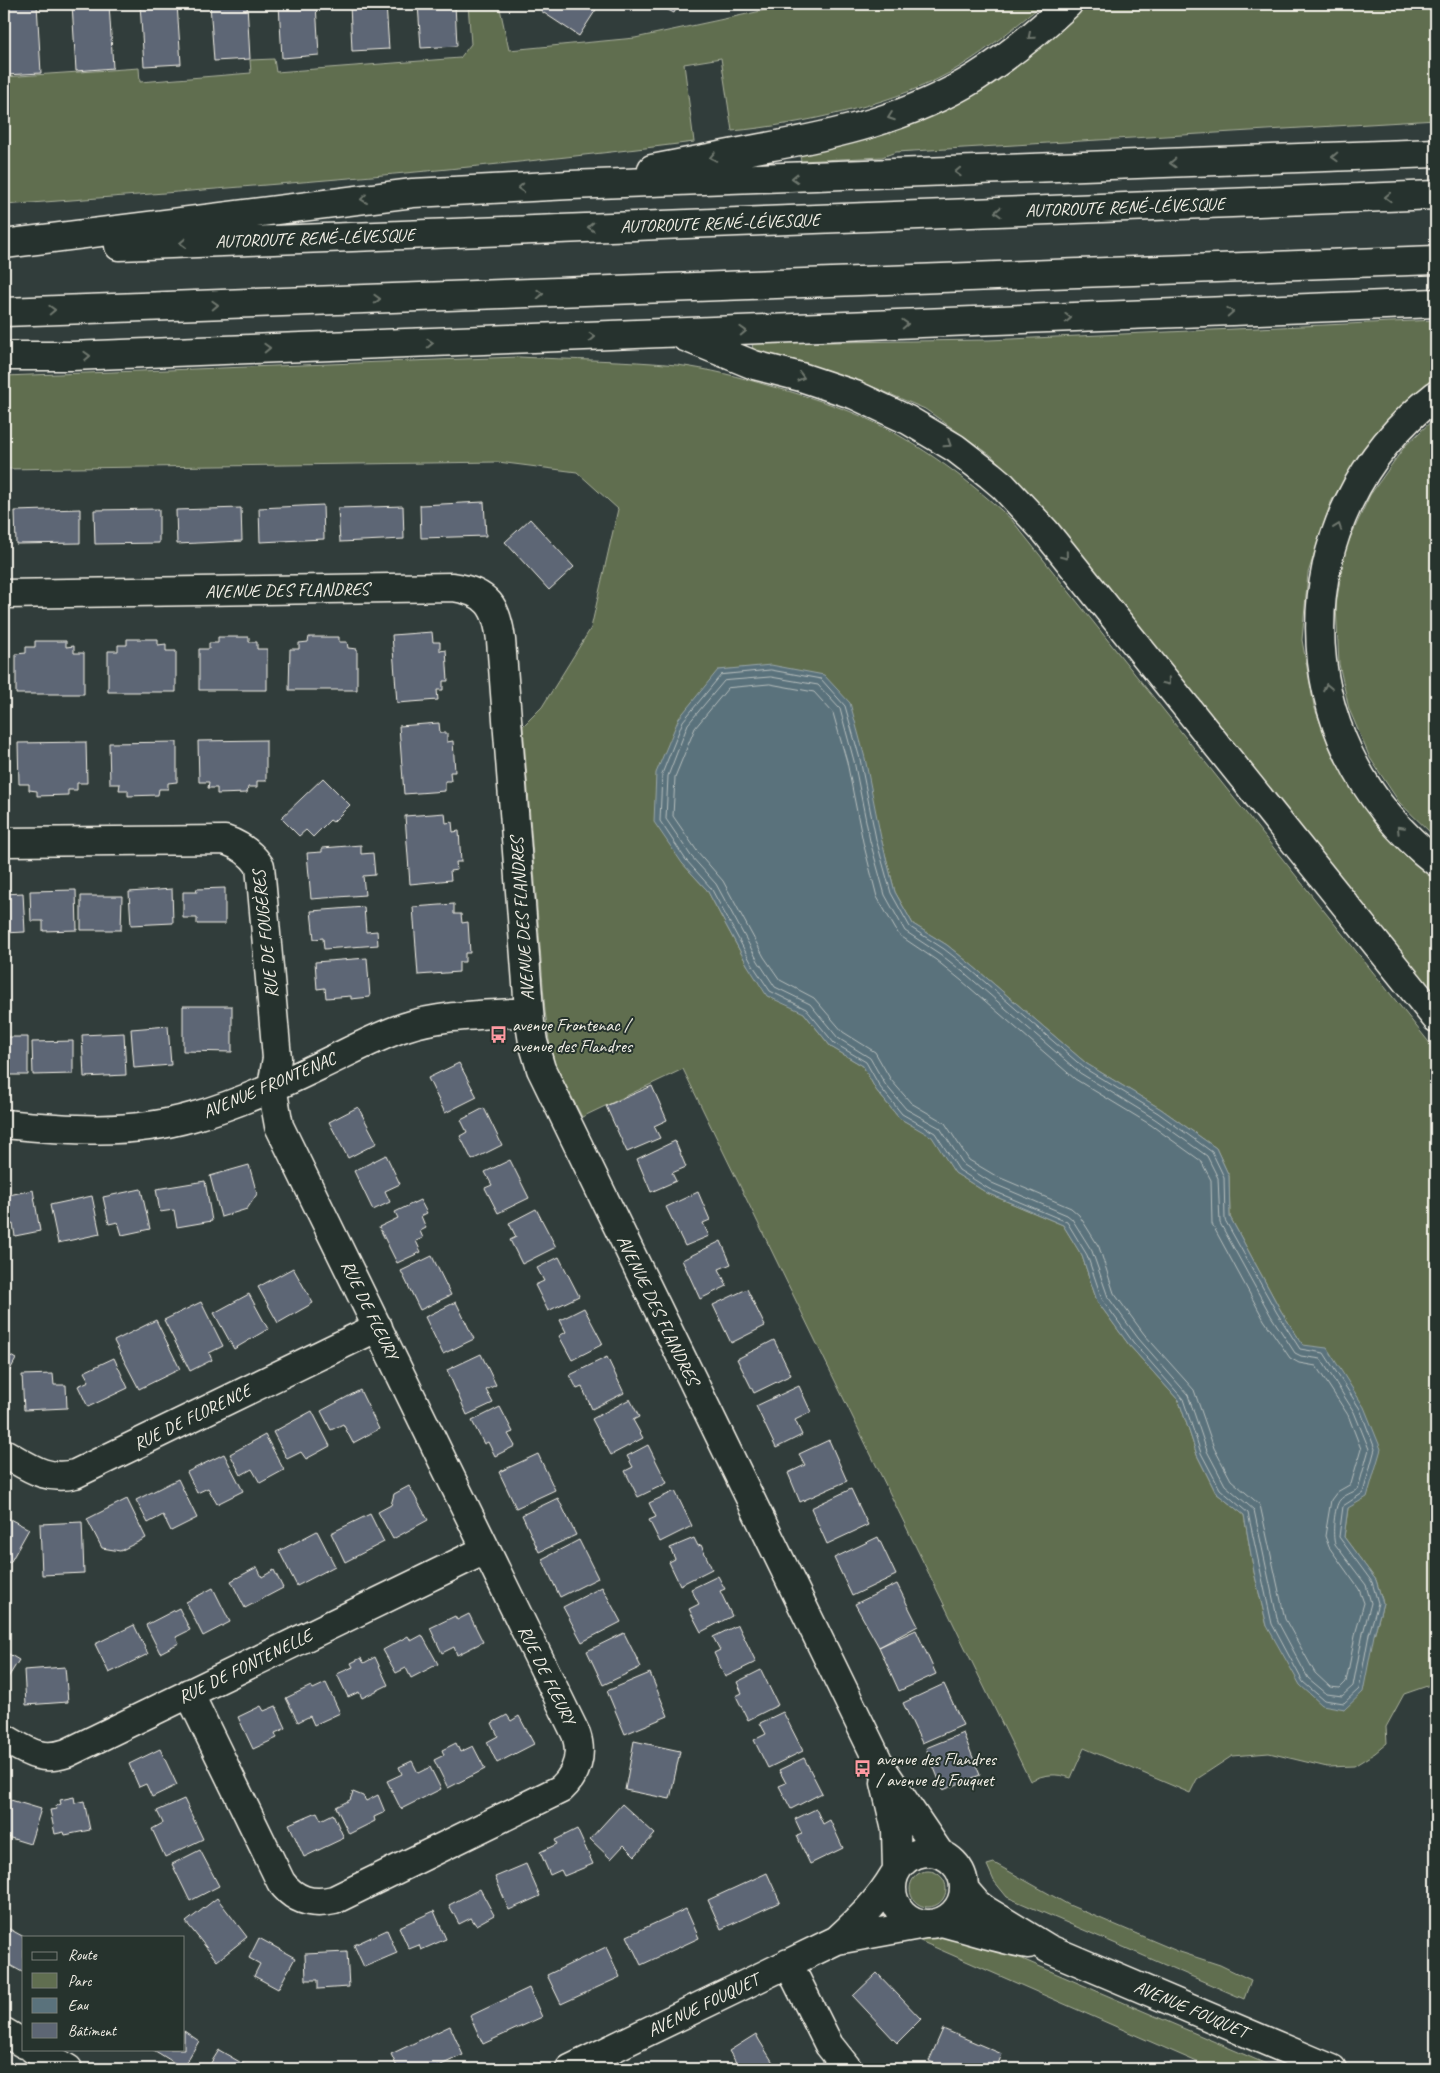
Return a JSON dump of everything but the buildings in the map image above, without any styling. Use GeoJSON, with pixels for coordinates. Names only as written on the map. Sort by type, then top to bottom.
{"type":"FeatureCollection","features":[{"type":"Feature","properties":{"kind":"main road"},"geometry":{"type":"LineString","coordinates":[[570,185],[818,138],[887,118],[935,99],[975,77],[1028,39],[1068,4]]}},
{"type":"Feature","properties":{"kind":"main road"},"geometry":{"type":"LineString","coordinates":[[4,244],[413,193],[570,185],[1436,153]]}},
{"type":"Feature","properties":{"kind":"main road","name":"AUTOROUTE RENÉ-LÉVESQUE"},"geometry":{"type":"LineString","coordinates":[[4,250],[1436,195]]}},
{"type":"Feature","properties":{"kind":"main road"},"geometry":{"type":"LineString","coordinates":[[4,312],[1436,260]]}},
{"type":"Feature","properties":{"kind":"main road"},"geometry":{"type":"LineString","coordinates":[[4,356],[71,356],[677,334],[1436,303]]}},
{"type":"Feature","properties":{"kind":"main road"},"geometry":{"type":"LineString","coordinates":[[677,334],[754,365],[827,385],[879,405],[955,448],[1003,486],[1045,531],[1436,1018]]}},
{"type":"Feature","properties":{"kind":"main road"},"geometry":{"type":"LineString","coordinates":[[1436,395],[1391,437],[1353,492],[1344,511],[1330,552],[1325,573],[1320,616],[1322,660],[1329,701],[1352,763],[1390,820],[1436,862]]}},
{"type":"Feature","properties":{"kind":"main road","name":"AVENUE DES FLANDRES"},"geometry":{"type":"LineString","coordinates":[[4,594],[453,587],[465,589],[484,599],[497,616],[501,640],[529,1012],[533,1042],[547,1083],[881,1767],[940,1854]]}},
{"type":"Feature","properties":{"kind":"main road","name":"RUE DE FOUGÈRES"},"geometry":{"type":"LineString","coordinates":[[4,842],[225,840],[255,857],[262,874],[277,1058],[272,1087]]}},
{"type":"Feature","properties":{"kind":"main road","name":"AVENUE FRONTENAC"},"geometry":{"type":"LineString","coordinates":[[4,1124],[89,1130],[152,1125],[191,1117],[272,1087],[404,1027],[448,1018],[529,1012]]}},
{"type":"Feature","properties":{"kind":"main road","name":"RUE DE FLEURY"},"geometry":{"type":"LineString","coordinates":[[189,1693],[281,1882],[288,1891],[303,1900],[324,1902],[334,1900],[561,1789],[569,1782],[575,1772],[580,1752],[576,1734],[280,1126],[272,1087]]}},
{"type":"Feature","properties":{"kind":"main road","name":"RUE DE FLORENCE"},"geometry":{"type":"LineString","coordinates":[[4,1452],[38,1473],[54,1476],[75,1474],[378,1327]]}},
{"type":"Feature","properties":{"kind":"main road","name":"RUE DE FONTENELLE"},"geometry":{"type":"LineString","coordinates":[[4,1738],[38,1756],[57,1756],[486,1550]]}},
{"type":"Feature","properties":{"kind":"main road","name":"AVENUE DES FLANDRES"},"geometry":{"type":"LineString","coordinates":[[881,1767],[896,1830],[896,1872]]}},
{"type":"Feature","properties":{"kind":"main road"},"geometry":{"type":"LineString","coordinates":[[925,1852],[940,1854],[952,1861],[959,1870],[964,1889],[958,1908],[951,1916],[933,1923],[909,1919],[897,1907],[892,1891],[896,1872],[904,1861],[914,1855],[925,1852]]}},
{"type":"Feature","properties":{"kind":"main road","name":"AVENUE FOUQUET"},"geometry":{"type":"LineString","coordinates":[[570,2069],[836,1940],[866,1914],[880,1898],[896,1872]]}},
{"type":"Feature","properties":{"kind":"main road","name":"AVENUE FOUQUET"},"geometry":{"type":"LineString","coordinates":[[964,1889],[985,1910],[1049,1949],[1332,2069]]}},
{"type":"Feature","properties":{"kind":"main road","name":"AVENUE FOUQUET"},"geometry":{"type":"LineString","coordinates":[[836,1940],[933,1923],[972,1930],[996,1938],[1049,1949]]}},
{"type":"Feature","properties":{"kind":"main road"},"geometry":{"type":"LineString","coordinates":[[788,1963],[829,2045],[848,2069]]}},
{"type":"Feature","properties":{"kind":"main road"},"geometry":{"type":"LineString","coordinates":[[4,2032],[22,2043]]}},
{"type":"Feature","properties":{"kind":"main road"},"geometry":{"type":"LineString","coordinates":[[36,2050],[68,2069]]}},
{"type":"Feature","properties":{"kind":"green space"},"geometry":{"type":"Polygon","coordinates":[[[468,4],[499,4],[509,50],[635,38],[794,4],[1043,4],[982,52],[937,79],[881,101],[819,118],[788,124],[732,131],[721,58],[684,64],[694,142],[436,170],[4,205],[4,77],[139,68],[140,82],[251,73],[250,60],[274,59],[276,72],[460,58],[471,44],[468,4]]]}},
{"type":"Feature","properties":{"kind":"green space"},"geometry":{"type":"Polygon","coordinates":[[[1085,4],[1436,4],[1436,120],[896,152],[882,157],[801,161],[799,151],[1033,53],[1085,4]]]}},
{"type":"Feature","properties":{"kind":"green space"},"geometry":{"type":"Polygon","coordinates":[[[1436,320],[1436,379],[1403,404],[1362,450],[1331,502],[1308,573],[1302,640],[1314,706],[1334,759],[1374,823],[1414,864],[1436,880],[1436,998],[1056,523],[992,456],[925,409],[857,380],[794,360],[753,350],[752,343],[989,340],[1436,320]]]}},
{"type":"Feature","properties":{"kind":"green space"},"geometry":{"type":"Polygon","coordinates":[[[519,357],[677,365],[736,376],[800,394],[839,407],[872,421],[893,432],[955,472],[1011,519],[1436,1051],[1436,1677],[1430,1685],[1404,1694],[1386,1727],[1387,1743],[1354,1766],[1327,1767],[1269,1753],[1232,1756],[1197,1779],[1190,1793],[1084,1748],[1071,1778],[1050,1775],[1030,1781],[683,1069],[582,1117],[554,1062],[549,1040],[545,1011],[523,726],[542,707],[591,628],[618,509],[577,472],[498,462],[4,469],[4,376],[519,357]],[[881,838],[682,863],[707,890],[748,966],[804,1013],[831,1047],[863,1066],[876,1090],[899,1118],[932,1136],[955,1173],[987,1193],[1063,1225],[1082,1256],[1097,1301],[1129,1345],[1179,1401],[1197,1455],[1216,1493],[1244,1515],[1254,1572],[1267,1626],[1374,1635],[1383,1603],[1376,1580],[1344,1537],[1348,1508],[1303,1345],[1281,1311],[1230,1217],[1229,1176],[1216,1148],[1161,1109],[1087,1064],[947,945],[913,924],[895,892],[881,838]]]}},
{"type":"Feature","properties":{"kind":"green space"},"geometry":{"type":"Polygon","coordinates":[[[1436,417],[1436,838],[1399,802],[1370,758],[1349,709],[1339,664],[1336,605],[1345,549],[1370,495],[1405,446],[1436,417]]]}},
{"type":"Feature","properties":{"kind":"green space"},"geometry":{"type":"Polygon","coordinates":[[[994,1863],[1069,1905],[1177,1951],[1220,1965],[1251,1980],[1244,1999],[1007,1897],[994,1881],[987,1865],[994,1863]]]}},
{"type":"Feature","properties":{"kind":"green space"},"geometry":{"type":"Polygon","coordinates":[[[928,1871],[935,1872],[941,1876],[945,1882],[945,1896],[941,1902],[935,1906],[928,1907],[921,1906],[915,1902],[911,1896],[910,1889],[911,1882],[915,1876],[921,1872],[928,1871]]]}},
{"type":"Feature","properties":{"kind":"green space"},"geometry":{"type":"Polygon","coordinates":[[[942,1935],[985,1943],[1278,2069],[1213,2069],[911,1937],[942,1935]]]}},
{"type":"Feature","properties":{"kind":"water"},"geometry":{"type":"Polygon","coordinates":[[[771,665],[824,675],[850,703],[865,758],[881,838],[895,892],[913,924],[947,945],[1087,1064],[1161,1109],[1216,1148],[1229,1176],[1230,1217],[1281,1311],[1303,1345],[1327,1348],[1364,1407],[1381,1449],[1367,1497],[1348,1508],[1344,1537],[1376,1580],[1383,1603],[1374,1635],[1363,1692],[1345,1709],[1322,1705],[1300,1685],[1267,1626],[1254,1572],[1244,1515],[1216,1493],[1197,1455],[1179,1401],[1129,1345],[1097,1301],[1082,1256],[1063,1225],[987,1193],[955,1173],[932,1137],[899,1118],[876,1090],[863,1066],[831,1047],[804,1013],[767,996],[748,966],[707,890],[682,863],[654,822],[656,773],[679,718],[718,670],[771,665]]]}},
{"type":"Feature","properties":{"kind":"place","name":"avenue Frontenac / avenue des Flandres"},"geometry":{"type":"Point","coordinates":[498,1035]}},
{"type":"Feature","properties":{"kind":"place","name":"avenue des Flandres / avenue de Fouquet"},"geometry":{"type":"Point","coordinates":[862,1769]}}]}
